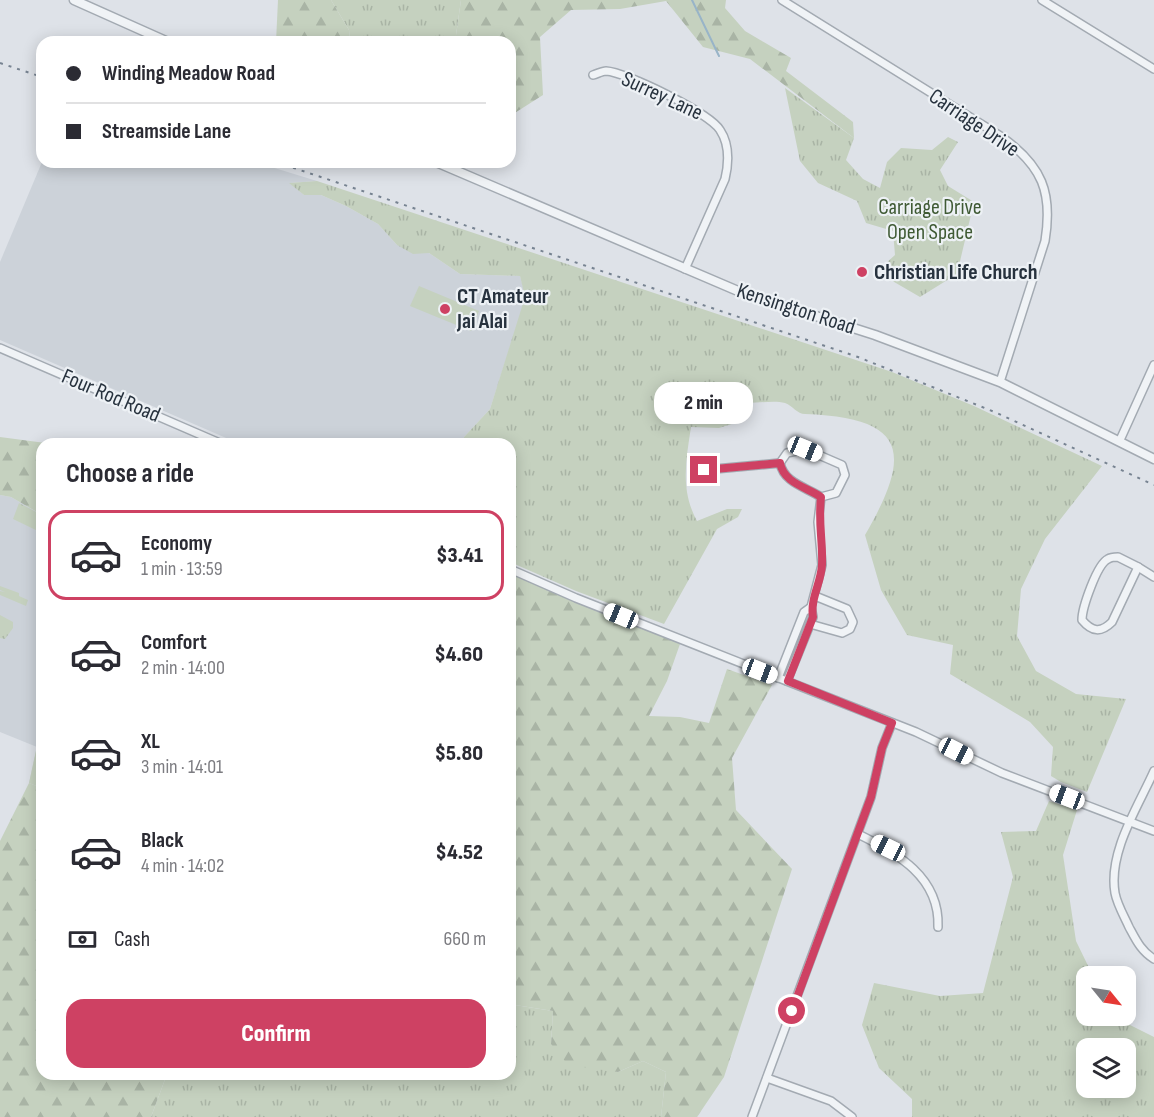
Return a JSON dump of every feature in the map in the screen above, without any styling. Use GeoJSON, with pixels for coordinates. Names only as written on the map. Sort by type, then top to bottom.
{"type":"FeatureCollection","features":[{"type":"Feature","properties":{"kind":"street"},"geometry":{"type":"LineString","coordinates":[[74,0],[155,36]]}},
{"type":"Feature","properties":{"kind":"street","name":"Carriage Drive"},"geometry":{"type":"LineString","coordinates":[[782,0],[1002,137],[1018,148],[1038,173],[1048,200],[1049,219],[1045,241],[1000,382]]}},
{"type":"Feature","properties":{"kind":"street"},"geometry":{"type":"LineString","coordinates":[[1042,0],[1154,69]]}},
{"type":"Feature","properties":{"kind":"street","name":"Surrey Lane"},"geometry":{"type":"LineString","coordinates":[[593,75],[604,71],[620,74],[698,110],[719,128],[725,139],[728,164],[725,179],[685,269]]}},
{"type":"Feature","properties":{"kind":"street","name":"Kensington Road"},"geometry":{"type":"LineString","coordinates":[[450,168],[738,291],[875,335],[1000,382],[1154,459]]}},
{"type":"Feature","properties":{"kind":"street","name":"Four Rod Road"},"geometry":{"type":"LineString","coordinates":[[0,348],[208,438]]}},
{"type":"Feature","properties":{"kind":"street"},"geometry":{"type":"LineString","coordinates":[[1120,440],[1154,365]]}},
{"type":"Feature","properties":{"kind":"street"},"geometry":{"type":"LineString","coordinates":[[805,449],[842,465],[845,475],[843,484],[836,493],[821,497],[788,480],[780,463],[787,453],[805,449]]}},
{"type":"Feature","properties":{"kind":"street"},"geometry":{"type":"LineString","coordinates":[[704,470],[780,463]]}},
{"type":"Feature","properties":{"kind":"street"},"geometry":{"type":"LineString","coordinates":[[788,681],[813,617],[811,607],[822,565],[819,522],[821,497]]}},
{"type":"Feature","properties":{"kind":"street"},"geometry":{"type":"LineString","coordinates":[[1138,567],[1112,622],[1105,629],[1097,631],[1087,627],[1082,620],[1082,610],[1101,566],[1107,559],[1118,557],[1138,567],[1154,577]]}},
{"type":"Feature","properties":{"kind":"street"},"geometry":{"type":"LineString","coordinates":[[516,571],[892,723],[1002,772],[1154,831]]}},
{"type":"Feature","properties":{"kind":"street"},"geometry":{"type":"LineString","coordinates":[[810,624],[842,633],[850,629],[853,622],[847,609],[815,596]]}},
{"type":"Feature","properties":{"kind":"street"},"geometry":{"type":"LineString","coordinates":[[778,678],[804,612],[811,607]]}},
{"type":"Feature","properties":{"kind":"street"},"geometry":{"type":"LineString","coordinates":[[752,1117],[858,834],[892,723]]}},
{"type":"Feature","properties":{"kind":"street"},"geometry":{"type":"LineString","coordinates":[[1154,771],[1117,857],[1113,877],[1115,895],[1139,945],[1154,959]]}},
{"type":"Feature","properties":{"kind":"street"},"geometry":{"type":"LineString","coordinates":[[858,834],[906,860],[920,875],[933,894],[939,910],[938,927]]}},
{"type":"Feature","properties":{"kind":"street"},"geometry":{"type":"LineString","coordinates":[[767,1078],[831,1101],[852,1117]]}},
{"type":"Feature","properties":{"kind":"shaded area"},"geometry":{"type":"Polygon","coordinates":[[[39,168],[275,168],[317,181],[290,183],[304,195],[321,195],[346,206],[378,224],[397,245],[429,253],[460,274],[520,276],[526,297],[490,409],[464,438],[226,438],[0,340],[0,262],[39,168]]]}},
{"type":"Feature","properties":{"kind":"shaded area"},"geometry":{"type":"Polygon","coordinates":[[[0,495],[11,497],[36,512],[36,747],[0,732],[0,495]]]}},
{"type":"Feature","properties":{"kind":"shaded area"},"geometry":{"type":"Polygon","coordinates":[[[36,752],[36,786],[29,783],[36,752]]]}},
{"type":"Feature","properties":{"kind":"green space"},"geometry":{"type":"Polygon","coordinates":[[[278,0],[331,0],[349,30],[350,36],[276,36],[278,0]]]}},
{"type":"Feature","properties":{"kind":"green space"},"geometry":{"type":"Polygon","coordinates":[[[331,0],[461,0],[456,36],[350,36],[349,30],[331,0]]]}},
{"type":"Feature","properties":{"kind":"green space"},"geometry":{"type":"Polygon","coordinates":[[[461,0],[726,0],[725,8],[745,31],[791,58],[786,71],[853,122],[854,138],[750,59],[703,47],[666,1],[620,9],[571,10],[540,37],[543,95],[516,112],[516,36],[456,36],[461,0]]]}},
{"type":"Feature","properties":{"kind":"green space","name":"Carriage Drive Open Space"},"geometry":{"type":"Polygon","coordinates":[[[785,88],[854,138],[846,160],[863,179],[880,188],[887,162],[901,148],[932,150],[948,137],[958,142],[940,170],[948,186],[974,202],[957,274],[920,297],[889,279],[885,264],[895,255],[893,231],[866,223],[857,201],[818,183],[800,161],[785,88]]]}},
{"type":"Feature","properties":{"kind":"green space"},"geometry":{"type":"Polygon","coordinates":[[[317,181],[892,372],[974,406],[1102,466],[1045,539],[1021,589],[1017,636],[1036,671],[1076,694],[1126,699],[1087,792],[1051,776],[1053,747],[1030,722],[950,674],[953,645],[907,635],[881,590],[865,535],[890,482],[894,461],[891,445],[881,432],[864,423],[839,417],[802,414],[785,403],[772,402],[748,403],[738,422],[719,428],[691,427],[686,463],[686,486],[697,521],[727,509],[742,509],[738,517],[717,529],[664,624],[576,591],[516,565],[516,438],[464,438],[490,409],[525,297],[520,276],[460,274],[429,253],[413,254],[397,245],[378,224],[346,206],[321,195],[304,195],[289,183],[317,181]]]}},
{"type":"Feature","properties":{"kind":"green space","name":"CT Amateur Jai Alai"},"geometry":{"type":"Polygon","coordinates":[[[419,286],[479,311],[471,331],[410,306],[419,286]]]}},
{"type":"Feature","properties":{"kind":"green space"},"geometry":{"type":"Polygon","coordinates":[[[0,437],[36,442],[36,512],[11,497],[0,495],[0,437]]]}},
{"type":"Feature","properties":{"kind":"green space"},"geometry":{"type":"Polygon","coordinates":[[[19,503],[36,512],[36,530],[13,519],[19,503]]]}},
{"type":"Feature","properties":{"kind":"green space"},"geometry":{"type":"Polygon","coordinates":[[[516,576],[680,644],[667,681],[649,716],[680,717],[709,723],[727,669],[772,685],[732,758],[736,810],[792,869],[724,1077],[697,1117],[661,1117],[666,1072],[643,1061],[618,1072],[568,1065],[551,1044],[553,1011],[516,1005],[516,576]]]}},
{"type":"Feature","properties":{"kind":"green space"},"geometry":{"type":"Polygon","coordinates":[[[0,586],[19,593],[19,596],[28,600],[26,606],[0,595],[0,591],[5,592],[0,590],[0,586]]]}},
{"type":"Feature","properties":{"kind":"green space"},"geometry":{"type":"Polygon","coordinates":[[[0,615],[13,622],[13,628],[5,639],[0,638],[0,615]]]}},
{"type":"Feature","properties":{"kind":"green space"},"geometry":{"type":"Polygon","coordinates":[[[36,751],[36,786],[29,783],[36,751]]]}},
{"type":"Feature","properties":{"kind":"green space"},"geometry":{"type":"Polygon","coordinates":[[[29,783],[36,786],[36,1080],[165,1080],[151,1117],[0,1117],[0,841],[29,783]]]}},
{"type":"Feature","properties":{"kind":"green space"},"geometry":{"type":"Polygon","coordinates":[[[1049,801],[1077,810],[1063,855],[1076,941],[1088,966],[1076,966],[1076,1026],[1132,1026],[1154,1037],[1154,1117],[912,1117],[912,1099],[879,1068],[862,1025],[874,983],[940,996],[983,993],[1013,877],[1001,832],[1036,831],[1049,801]]]}},
{"type":"Feature","properties":{"kind":"green space"},"geometry":{"type":"Polygon","coordinates":[[[516,1005],[553,1011],[551,1044],[618,1072],[643,1061],[666,1072],[661,1117],[151,1117],[165,1080],[516,1080],[516,1005]]]}},
{"type":"Feature","properties":{"kind":"waterway"},"geometry":{"type":"LineString","coordinates":[[692,0],[719,56]]}},
{"type":"Feature","properties":{"kind":"railway"},"geometry":{"type":"LineString","coordinates":[[0,63],[36,75]]}},
{"type":"Feature","properties":{"kind":"railway"},"geometry":{"type":"LineString","coordinates":[[294,168],[858,357],[997,413],[1154,485]]}},
{"type":"Feature","properties":{"kind":"place","name":"Christian Life Church"},"geometry":{"type":"Point","coordinates":[862,272]}},
{"type":"Feature","properties":{"kind":"place","name":"CT Amateur Jai Alai"},"geometry":{"type":"Point","coordinates":[445,309]}},
{"type":"Feature","properties":{"kind":"route"},"geometry":{"type":"LineString","coordinates":[[704,470],[780,463],[788,480],[808,488],[821,497],[819,538],[822,565],[811,607],[813,617],[788,681],[892,723],[876,769],[871,797],[792,1011]]}}]}
